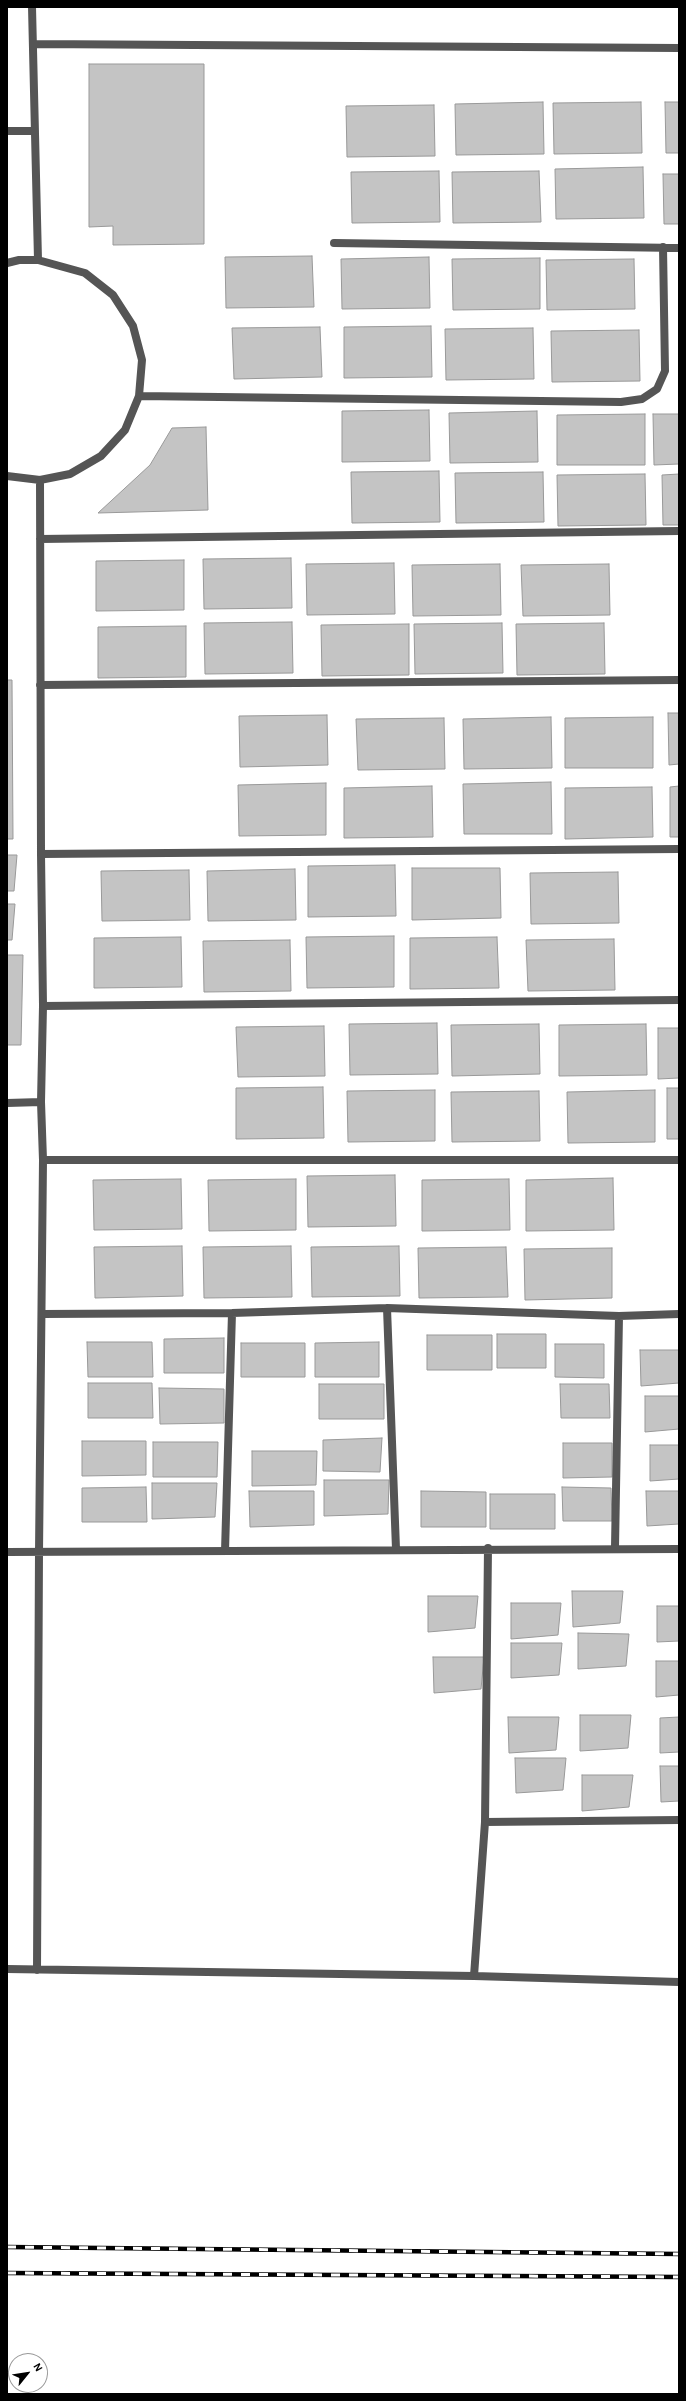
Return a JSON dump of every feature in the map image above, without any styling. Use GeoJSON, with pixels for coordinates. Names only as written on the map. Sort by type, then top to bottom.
{"type":"FeatureCollection","features":[{"type":"Feature","properties":{"kind":"street"},"geometry":{"type":"LineString","coordinates":[[32,7],[38,260]]}},
{"type":"Feature","properties":{"kind":"street"},"geometry":{"type":"LineString","coordinates":[[33,44],[679,48]]}},
{"type":"Feature","properties":{"kind":"street"},"geometry":{"type":"LineString","coordinates":[[7,131],[35,131]]}},
{"type":"Feature","properties":{"kind":"street"},"geometry":{"type":"LineString","coordinates":[[334,243],[679,248]]}},
{"type":"Feature","properties":{"kind":"street"},"geometry":{"type":"LineString","coordinates":[[139,396],[621,402],[642,399],[656,388],[665,371],[663,248]]}},
{"type":"Feature","properties":{"kind":"street"},"geometry":{"type":"LineString","coordinates":[[7,263],[19,260],[38,260],[85,272],[113,295],[133,326],[142,360],[139,396],[125,430],[101,456],[70,474],[40,480],[7,476]]}},
{"type":"Feature","properties":{"kind":"street"},"geometry":{"type":"LineString","coordinates":[[37,1970],[38,1552],[43,1160],[40,1102],[43,1006],[40,480]]}},
{"type":"Feature","properties":{"kind":"street"},"geometry":{"type":"LineString","coordinates":[[40,539],[679,531]]}},
{"type":"Feature","properties":{"kind":"street"},"geometry":{"type":"LineString","coordinates":[[40,685],[679,680]]}},
{"type":"Feature","properties":{"kind":"street"},"geometry":{"type":"LineString","coordinates":[[41,854],[679,849]]}},
{"type":"Feature","properties":{"kind":"street"},"geometry":{"type":"LineString","coordinates":[[43,1006],[679,1000]]}},
{"type":"Feature","properties":{"kind":"street"},"geometry":{"type":"LineString","coordinates":[[7,1104],[40,1102]]}},
{"type":"Feature","properties":{"kind":"street"},"geometry":{"type":"LineString","coordinates":[[43,1160],[679,1160]]}},
{"type":"Feature","properties":{"kind":"street"},"geometry":{"type":"LineString","coordinates":[[42,1314],[232,1313],[387,1308],[619,1316],[679,1314]]}},
{"type":"Feature","properties":{"kind":"street"},"geometry":{"type":"LineString","coordinates":[[387,1308],[396,1549]]}},
{"type":"Feature","properties":{"kind":"street"},"geometry":{"type":"LineString","coordinates":[[225,1551],[232,1313]]}},
{"type":"Feature","properties":{"kind":"street"},"geometry":{"type":"LineString","coordinates":[[615,1547],[619,1316]]}},
{"type":"Feature","properties":{"kind":"street"},"geometry":{"type":"LineString","coordinates":[[7,1552],[615,1547],[679,1549]]}},
{"type":"Feature","properties":{"kind":"street"},"geometry":{"type":"LineString","coordinates":[[474,1976],[485,1822],[488,1548]]}},
{"type":"Feature","properties":{"kind":"street"},"geometry":{"type":"LineString","coordinates":[[485,1822],[679,1820]]}},
{"type":"Feature","properties":{"kind":"street"},"geometry":{"type":"LineString","coordinates":[[7,1969],[474,1976],[679,1982]]}},
{"type":"Feature","properties":{"kind":"building"},"geometry":{"type":"Polygon","coordinates":[[[89,64],[204,64],[204,244],[113,245],[113,226],[89,227],[89,64]]]}},
{"type":"Feature","properties":{"kind":"building"},"geometry":{"type":"Polygon","coordinates":[[[543,102],[544,154],[456,155],[455,104],[543,102]]]}},
{"type":"Feature","properties":{"kind":"building"},"geometry":{"type":"Polygon","coordinates":[[[641,102],[642,153],[554,154],[553,103],[641,102]]]}},
{"type":"Feature","properties":{"kind":"building"},"geometry":{"type":"Polygon","coordinates":[[[665,102],[679,102],[679,153],[666,153],[665,102]]]}},
{"type":"Feature","properties":{"kind":"building"},"geometry":{"type":"Polygon","coordinates":[[[434,105],[435,156],[347,157],[346,106],[434,105]]]}},
{"type":"Feature","properties":{"kind":"building"},"geometry":{"type":"Polygon","coordinates":[[[643,167],[644,218],[556,219],[555,169],[643,167]]]}},
{"type":"Feature","properties":{"kind":"building"},"geometry":{"type":"Polygon","coordinates":[[[439,171],[440,222],[352,223],[351,172],[439,171]]]}},
{"type":"Feature","properties":{"kind":"building"},"geometry":{"type":"Polygon","coordinates":[[[539,171],[541,222],[453,223],[452,172],[539,171]]]}},
{"type":"Feature","properties":{"kind":"building"},"geometry":{"type":"Polygon","coordinates":[[[663,174],[679,174],[679,224],[664,224],[663,174]]]}},
{"type":"Feature","properties":{"kind":"building"},"geometry":{"type":"Polygon","coordinates":[[[312,256],[314,307],[226,308],[225,257],[312,256]]]}},
{"type":"Feature","properties":{"kind":"building"},"geometry":{"type":"Polygon","coordinates":[[[429,257],[430,308],[342,309],[341,259],[429,257]]]}},
{"type":"Feature","properties":{"kind":"building"},"geometry":{"type":"Polygon","coordinates":[[[540,258],[540,309],[453,310],[452,259],[540,258]]]}},
{"type":"Feature","properties":{"kind":"building"},"geometry":{"type":"Polygon","coordinates":[[[634,259],[635,309],[547,310],[546,260],[634,259]]]}},
{"type":"Feature","properties":{"kind":"building"},"geometry":{"type":"Polygon","coordinates":[[[431,326],[432,377],[344,378],[344,327],[431,326]]]}},
{"type":"Feature","properties":{"kind":"building"},"geometry":{"type":"Polygon","coordinates":[[[320,327],[322,377],[234,379],[232,328],[320,327]]]}},
{"type":"Feature","properties":{"kind":"building"},"geometry":{"type":"Polygon","coordinates":[[[533,328],[534,379],[446,380],[445,329],[533,328]]]}},
{"type":"Feature","properties":{"kind":"building"},"geometry":{"type":"Polygon","coordinates":[[[639,330],[640,381],[552,382],[551,331],[639,330]]]}},
{"type":"Feature","properties":{"kind":"building"},"geometry":{"type":"Polygon","coordinates":[[[429,410],[430,461],[342,462],[342,411],[429,410]]]}},
{"type":"Feature","properties":{"kind":"building"},"geometry":{"type":"Polygon","coordinates":[[[537,411],[538,462],[450,463],[449,413],[537,411]]]}},
{"type":"Feature","properties":{"kind":"building"},"geometry":{"type":"Polygon","coordinates":[[[645,414],[645,465],[557,465],[557,415],[645,414]]]}},
{"type":"Feature","properties":{"kind":"building"},"geometry":{"type":"Polygon","coordinates":[[[653,414],[679,414],[679,464],[654,465],[653,414]]]}},
{"type":"Feature","properties":{"kind":"building"},"geometry":{"type":"Polygon","coordinates":[[[206,427],[208,510],[98,513],[150,465],[172,428],[206,427]]]}},
{"type":"Feature","properties":{"kind":"building"},"geometry":{"type":"Polygon","coordinates":[[[439,471],[440,522],[352,523],[351,472],[439,471]]]}},
{"type":"Feature","properties":{"kind":"building"},"geometry":{"type":"Polygon","coordinates":[[[543,472],[544,522],[456,523],[455,473],[543,472]]]}},
{"type":"Feature","properties":{"kind":"building"},"geometry":{"type":"Polygon","coordinates":[[[645,474],[646,525],[558,526],[557,475],[645,474]]]}},
{"type":"Feature","properties":{"kind":"building"},"geometry":{"type":"Polygon","coordinates":[[[679,474],[679,525],[663,525],[662,475],[679,474]]]}},
{"type":"Feature","properties":{"kind":"building"},"geometry":{"type":"Polygon","coordinates":[[[291,558],[292,608],[204,609],[203,559],[291,558]]]}},
{"type":"Feature","properties":{"kind":"building"},"geometry":{"type":"Polygon","coordinates":[[[184,560],[184,610],[96,611],[96,561],[184,560]]]}},
{"type":"Feature","properties":{"kind":"building"},"geometry":{"type":"Polygon","coordinates":[[[394,563],[395,614],[307,615],[306,564],[394,563]]]}},
{"type":"Feature","properties":{"kind":"building"},"geometry":{"type":"Polygon","coordinates":[[[500,564],[501,615],[413,616],[412,565],[500,564]]]}},
{"type":"Feature","properties":{"kind":"building"},"geometry":{"type":"Polygon","coordinates":[[[609,564],[610,615],[523,616],[521,565],[609,564]]]}},
{"type":"Feature","properties":{"kind":"building"},"geometry":{"type":"Polygon","coordinates":[[[292,622],[293,673],[205,674],[204,623],[292,622]]]}},
{"type":"Feature","properties":{"kind":"building"},"geometry":{"type":"Polygon","coordinates":[[[502,623],[503,673],[415,674],[414,624],[502,623]]]}},
{"type":"Feature","properties":{"kind":"building"},"geometry":{"type":"Polygon","coordinates":[[[604,623],[605,674],[517,675],[516,624],[604,623]]]}},
{"type":"Feature","properties":{"kind":"building"},"geometry":{"type":"Polygon","coordinates":[[[409,624],[409,675],[322,676],[321,625],[409,624]]]}},
{"type":"Feature","properties":{"kind":"building"},"geometry":{"type":"Polygon","coordinates":[[[186,626],[186,677],[98,678],[98,627],[186,626]]]}},
{"type":"Feature","properties":{"kind":"building"},"geometry":{"type":"Polygon","coordinates":[[[7,680],[12,680],[13,839],[7,839],[7,680]]]}},
{"type":"Feature","properties":{"kind":"building"},"geometry":{"type":"Polygon","coordinates":[[[668,713],[679,713],[679,764],[669,765],[668,713]]]}},
{"type":"Feature","properties":{"kind":"building"},"geometry":{"type":"Polygon","coordinates":[[[327,715],[328,765],[240,767],[239,716],[327,715]]]}},
{"type":"Feature","properties":{"kind":"building"},"geometry":{"type":"Polygon","coordinates":[[[551,717],[552,768],[464,769],[463,719],[551,717]]]}},
{"type":"Feature","properties":{"kind":"building"},"geometry":{"type":"Polygon","coordinates":[[[653,717],[653,768],[565,768],[565,718],[653,717]]]}},
{"type":"Feature","properties":{"kind":"building"},"geometry":{"type":"Polygon","coordinates":[[[444,718],[445,769],[358,770],[356,719],[444,718]]]}},
{"type":"Feature","properties":{"kind":"building"},"geometry":{"type":"Polygon","coordinates":[[[551,782],[552,834],[464,834],[463,784],[551,782]]]}},
{"type":"Feature","properties":{"kind":"building"},"geometry":{"type":"Polygon","coordinates":[[[326,783],[326,835],[239,836],[238,785],[326,783]]]}},
{"type":"Feature","properties":{"kind":"building"},"geometry":{"type":"Polygon","coordinates":[[[432,786],[433,837],[344,838],[344,788],[432,786]]]}},
{"type":"Feature","properties":{"kind":"building"},"geometry":{"type":"Polygon","coordinates":[[[679,786],[679,837],[670,837],[670,787],[679,786]]]}},
{"type":"Feature","properties":{"kind":"building"},"geometry":{"type":"Polygon","coordinates":[[[652,787],[653,837],[565,839],[565,788],[652,787]]]}},
{"type":"Feature","properties":{"kind":"building"},"geometry":{"type":"Polygon","coordinates":[[[7,855],[17,855],[14,891],[7,891],[7,855]]]}},
{"type":"Feature","properties":{"kind":"building"},"geometry":{"type":"Polygon","coordinates":[[[395,865],[396,916],[308,917],[308,866],[395,865]]]}},
{"type":"Feature","properties":{"kind":"building"},"geometry":{"type":"Polygon","coordinates":[[[412,868],[500,868],[501,918],[412,920],[412,868]]]}},
{"type":"Feature","properties":{"kind":"building"},"geometry":{"type":"Polygon","coordinates":[[[295,869],[296,920],[208,921],[207,871],[295,869]]]}},
{"type":"Feature","properties":{"kind":"building"},"geometry":{"type":"Polygon","coordinates":[[[189,870],[190,920],[102,921],[101,871],[189,870]]]}},
{"type":"Feature","properties":{"kind":"building"},"geometry":{"type":"Polygon","coordinates":[[[618,872],[619,923],[531,924],[530,873],[618,872]]]}},
{"type":"Feature","properties":{"kind":"building"},"geometry":{"type":"Polygon","coordinates":[[[7,904],[15,904],[12,940],[7,940],[7,904]]]}},
{"type":"Feature","properties":{"kind":"building"},"geometry":{"type":"Polygon","coordinates":[[[394,936],[394,987],[307,988],[306,937],[394,936]]]}},
{"type":"Feature","properties":{"kind":"building"},"geometry":{"type":"Polygon","coordinates":[[[181,937],[182,987],[94,988],[94,938],[181,937]]]}},
{"type":"Feature","properties":{"kind":"building"},"geometry":{"type":"Polygon","coordinates":[[[497,937],[499,988],[410,989],[410,938],[497,937]]]}},
{"type":"Feature","properties":{"kind":"building"},"geometry":{"type":"Polygon","coordinates":[[[614,939],[615,990],[528,991],[526,940],[614,939]]]}},
{"type":"Feature","properties":{"kind":"building"},"geometry":{"type":"Polygon","coordinates":[[[290,940],[291,991],[204,992],[203,941],[290,940]]]}},
{"type":"Feature","properties":{"kind":"building"},"geometry":{"type":"Polygon","coordinates":[[[7,955],[23,955],[21,1045],[7,1045],[7,955]]]}},
{"type":"Feature","properties":{"kind":"building"},"geometry":{"type":"Polygon","coordinates":[[[437,1023],[438,1074],[350,1075],[349,1024],[437,1023]]]}},
{"type":"Feature","properties":{"kind":"building"},"geometry":{"type":"Polygon","coordinates":[[[539,1024],[540,1074],[452,1076],[451,1025],[539,1024]]]}},
{"type":"Feature","properties":{"kind":"building"},"geometry":{"type":"Polygon","coordinates":[[[646,1024],[647,1075],[559,1076],[559,1025],[646,1024]]]}},
{"type":"Feature","properties":{"kind":"building"},"geometry":{"type":"Polygon","coordinates":[[[324,1026],[325,1076],[238,1077],[236,1027],[324,1026]]]}},
{"type":"Feature","properties":{"kind":"building"},"geometry":{"type":"Polygon","coordinates":[[[658,1028],[679,1028],[679,1078],[658,1079],[658,1028]]]}},
{"type":"Feature","properties":{"kind":"building"},"geometry":{"type":"Polygon","coordinates":[[[323,1087],[324,1138],[236,1139],[236,1088],[323,1087]]]}},
{"type":"Feature","properties":{"kind":"building"},"geometry":{"type":"Polygon","coordinates":[[[667,1088],[679,1088],[679,1139],[667,1139],[667,1088]]]}},
{"type":"Feature","properties":{"kind":"building"},"geometry":{"type":"Polygon","coordinates":[[[435,1090],[435,1141],[348,1142],[347,1091],[435,1090]]]}},
{"type":"Feature","properties":{"kind":"building"},"geometry":{"type":"Polygon","coordinates":[[[655,1090],[655,1142],[568,1143],[567,1092],[655,1090]]]}},
{"type":"Feature","properties":{"kind":"building"},"geometry":{"type":"Polygon","coordinates":[[[539,1091],[540,1141],[452,1142],[451,1092],[539,1091]]]}},
{"type":"Feature","properties":{"kind":"building"},"geometry":{"type":"Polygon","coordinates":[[[395,1175],[396,1226],[308,1227],[307,1176],[395,1175]]]}},
{"type":"Feature","properties":{"kind":"building"},"geometry":{"type":"Polygon","coordinates":[[[613,1178],[614,1230],[526,1231],[526,1180],[613,1178]]]}},
{"type":"Feature","properties":{"kind":"building"},"geometry":{"type":"Polygon","coordinates":[[[181,1179],[182,1229],[94,1230],[93,1180],[181,1179]]]}},
{"type":"Feature","properties":{"kind":"building"},"geometry":{"type":"Polygon","coordinates":[[[296,1179],[296,1230],[209,1231],[208,1180],[296,1179]]]}},
{"type":"Feature","properties":{"kind":"building"},"geometry":{"type":"Polygon","coordinates":[[[509,1179],[510,1230],[422,1231],[422,1180],[509,1179]]]}},
{"type":"Feature","properties":{"kind":"building"},"geometry":{"type":"Polygon","coordinates":[[[182,1246],[183,1296],[95,1298],[94,1247],[182,1246]]]}},
{"type":"Feature","properties":{"kind":"building"},"geometry":{"type":"Polygon","coordinates":[[[291,1246],[292,1297],[204,1298],[203,1247],[291,1246]]]}},
{"type":"Feature","properties":{"kind":"building"},"geometry":{"type":"Polygon","coordinates":[[[399,1246],[400,1296],[312,1297],[311,1247],[399,1246]]]}},
{"type":"Feature","properties":{"kind":"building"},"geometry":{"type":"Polygon","coordinates":[[[506,1247],[508,1297],[419,1298],[418,1248],[506,1247]]]}},
{"type":"Feature","properties":{"kind":"building"},"geometry":{"type":"Polygon","coordinates":[[[612,1248],[612,1298],[525,1300],[524,1249],[612,1248]]]}},
{"type":"Feature","properties":{"kind":"building"},"geometry":{"type":"Polygon","coordinates":[[[497,1334],[546,1334],[546,1368],[497,1368],[497,1334]]]}},
{"type":"Feature","properties":{"kind":"building"},"geometry":{"type":"Polygon","coordinates":[[[427,1335],[492,1335],[492,1370],[427,1370],[427,1335]]]}},
{"type":"Feature","properties":{"kind":"building"},"geometry":{"type":"Polygon","coordinates":[[[224,1338],[224,1373],[164,1373],[164,1339],[224,1338]]]}},
{"type":"Feature","properties":{"kind":"building"},"geometry":{"type":"Polygon","coordinates":[[[87,1342],[152,1342],[153,1377],[88,1377],[87,1342]]]}},
{"type":"Feature","properties":{"kind":"building"},"geometry":{"type":"Polygon","coordinates":[[[379,1342],[379,1377],[315,1377],[315,1343],[379,1342]]]}},
{"type":"Feature","properties":{"kind":"building"},"geometry":{"type":"Polygon","coordinates":[[[241,1343],[305,1343],[305,1377],[241,1377],[241,1343]]]}},
{"type":"Feature","properties":{"kind":"building"},"geometry":{"type":"Polygon","coordinates":[[[555,1344],[604,1344],[604,1378],[555,1377],[555,1344]]]}},
{"type":"Feature","properties":{"kind":"building"},"geometry":{"type":"Polygon","coordinates":[[[640,1350],[679,1350],[679,1383],[641,1386],[640,1350]]]}},
{"type":"Feature","properties":{"kind":"building"},"geometry":{"type":"Polygon","coordinates":[[[88,1383],[152,1383],[153,1418],[88,1418],[88,1383]]]}},
{"type":"Feature","properties":{"kind":"building"},"geometry":{"type":"Polygon","coordinates":[[[319,1384],[384,1384],[384,1419],[319,1419],[319,1384]]]}},
{"type":"Feature","properties":{"kind":"building"},"geometry":{"type":"Polygon","coordinates":[[[560,1384],[609,1384],[610,1418],[561,1418],[560,1384]]]}},
{"type":"Feature","properties":{"kind":"building"},"geometry":{"type":"Polygon","coordinates":[[[159,1388],[224,1389],[224,1423],[160,1424],[159,1388]]]}},
{"type":"Feature","properties":{"kind":"building"},"geometry":{"type":"Polygon","coordinates":[[[645,1396],[679,1396],[679,1429],[645,1432],[645,1396]]]}},
{"type":"Feature","properties":{"kind":"building"},"geometry":{"type":"Polygon","coordinates":[[[382,1438],[380,1472],[323,1471],[323,1440],[382,1438]]]}},
{"type":"Feature","properties":{"kind":"building"},"geometry":{"type":"Polygon","coordinates":[[[82,1441],[146,1441],[146,1475],[82,1476],[82,1441]]]}},
{"type":"Feature","properties":{"kind":"building"},"geometry":{"type":"Polygon","coordinates":[[[153,1442],[218,1442],[217,1477],[153,1477],[153,1442]]]}},
{"type":"Feature","properties":{"kind":"building"},"geometry":{"type":"Polygon","coordinates":[[[563,1443],[612,1443],[612,1477],[563,1478],[563,1443]]]}},
{"type":"Feature","properties":{"kind":"building"},"geometry":{"type":"Polygon","coordinates":[[[650,1445],[679,1445],[679,1479],[650,1481],[650,1445]]]}},
{"type":"Feature","properties":{"kind":"building"},"geometry":{"type":"Polygon","coordinates":[[[252,1451],[317,1451],[316,1485],[252,1486],[252,1451]]]}},
{"type":"Feature","properties":{"kind":"building"},"geometry":{"type":"Polygon","coordinates":[[[324,1480],[389,1480],[388,1514],[324,1516],[324,1480]]]}},
{"type":"Feature","properties":{"kind":"building"},"geometry":{"type":"Polygon","coordinates":[[[152,1483],[217,1483],[215,1517],[152,1519],[152,1483]]]}},
{"type":"Feature","properties":{"kind":"building"},"geometry":{"type":"Polygon","coordinates":[[[146,1487],[147,1522],[82,1522],[82,1488],[146,1487]]]}},
{"type":"Feature","properties":{"kind":"building"},"geometry":{"type":"Polygon","coordinates":[[[562,1487],[611,1488],[612,1521],[563,1521],[562,1487]]]}},
{"type":"Feature","properties":{"kind":"building"},"geometry":{"type":"Polygon","coordinates":[[[249,1491],[314,1491],[314,1525],[250,1527],[249,1491]]]}},
{"type":"Feature","properties":{"kind":"building"},"geometry":{"type":"Polygon","coordinates":[[[421,1491],[486,1492],[486,1527],[421,1527],[421,1491]]]}},
{"type":"Feature","properties":{"kind":"building"},"geometry":{"type":"Polygon","coordinates":[[[646,1491],[679,1491],[679,1524],[647,1526],[646,1491]]]}},
{"type":"Feature","properties":{"kind":"building"},"geometry":{"type":"Polygon","coordinates":[[[490,1494],[555,1494],[555,1529],[490,1529],[490,1494]]]}},
{"type":"Feature","properties":{"kind":"building"},"geometry":{"type":"Polygon","coordinates":[[[572,1591],[623,1591],[620,1623],[573,1627],[572,1591]]]}},
{"type":"Feature","properties":{"kind":"building"},"geometry":{"type":"Polygon","coordinates":[[[428,1596],[478,1596],[475,1628],[428,1632],[428,1596]]]}},
{"type":"Feature","properties":{"kind":"building"},"geometry":{"type":"Polygon","coordinates":[[[511,1603],[561,1603],[558,1635],[511,1639],[511,1603]]]}},
{"type":"Feature","properties":{"kind":"building"},"geometry":{"type":"Polygon","coordinates":[[[657,1606],[679,1606],[679,1641],[657,1642],[657,1606]]]}},
{"type":"Feature","properties":{"kind":"building"},"geometry":{"type":"Polygon","coordinates":[[[578,1633],[629,1634],[626,1666],[578,1669],[578,1633]]]}},
{"type":"Feature","properties":{"kind":"building"},"geometry":{"type":"Polygon","coordinates":[[[511,1643],[562,1643],[559,1675],[511,1678],[511,1643]]]}},
{"type":"Feature","properties":{"kind":"building"},"geometry":{"type":"Polygon","coordinates":[[[433,1657],[484,1657],[481,1689],[434,1693],[433,1657]]]}},
{"type":"Feature","properties":{"kind":"building"},"geometry":{"type":"Polygon","coordinates":[[[656,1661],[679,1661],[679,1695],[656,1697],[656,1661]]]}},
{"type":"Feature","properties":{"kind":"building"},"geometry":{"type":"Polygon","coordinates":[[[580,1715],[631,1715],[628,1748],[580,1751],[580,1715]]]}},
{"type":"Feature","properties":{"kind":"building"},"geometry":{"type":"Polygon","coordinates":[[[508,1717],[559,1717],[556,1750],[509,1753],[508,1717]]]}},
{"type":"Feature","properties":{"kind":"building"},"geometry":{"type":"Polygon","coordinates":[[[679,1717],[679,1752],[660,1753],[660,1718],[679,1717]]]}},
{"type":"Feature","properties":{"kind":"building"},"geometry":{"type":"Polygon","coordinates":[[[515,1758],[566,1758],[563,1790],[516,1793],[515,1758]]]}},
{"type":"Feature","properties":{"kind":"building"},"geometry":{"type":"Polygon","coordinates":[[[660,1766],[679,1766],[679,1801],[661,1802],[660,1766]]]}},
{"type":"Feature","properties":{"kind":"building"},"geometry":{"type":"Polygon","coordinates":[[[582,1775],[633,1775],[629,1807],[582,1811],[582,1775]]]}},
{"type":"Feature","properties":{"kind":"railway"},"geometry":{"type":"LineString","coordinates":[[7,2247],[679,2254]]}},
{"type":"Feature","properties":{"kind":"railway"},"geometry":{"type":"LineString","coordinates":[[7,2273],[679,2277]]}}]}
